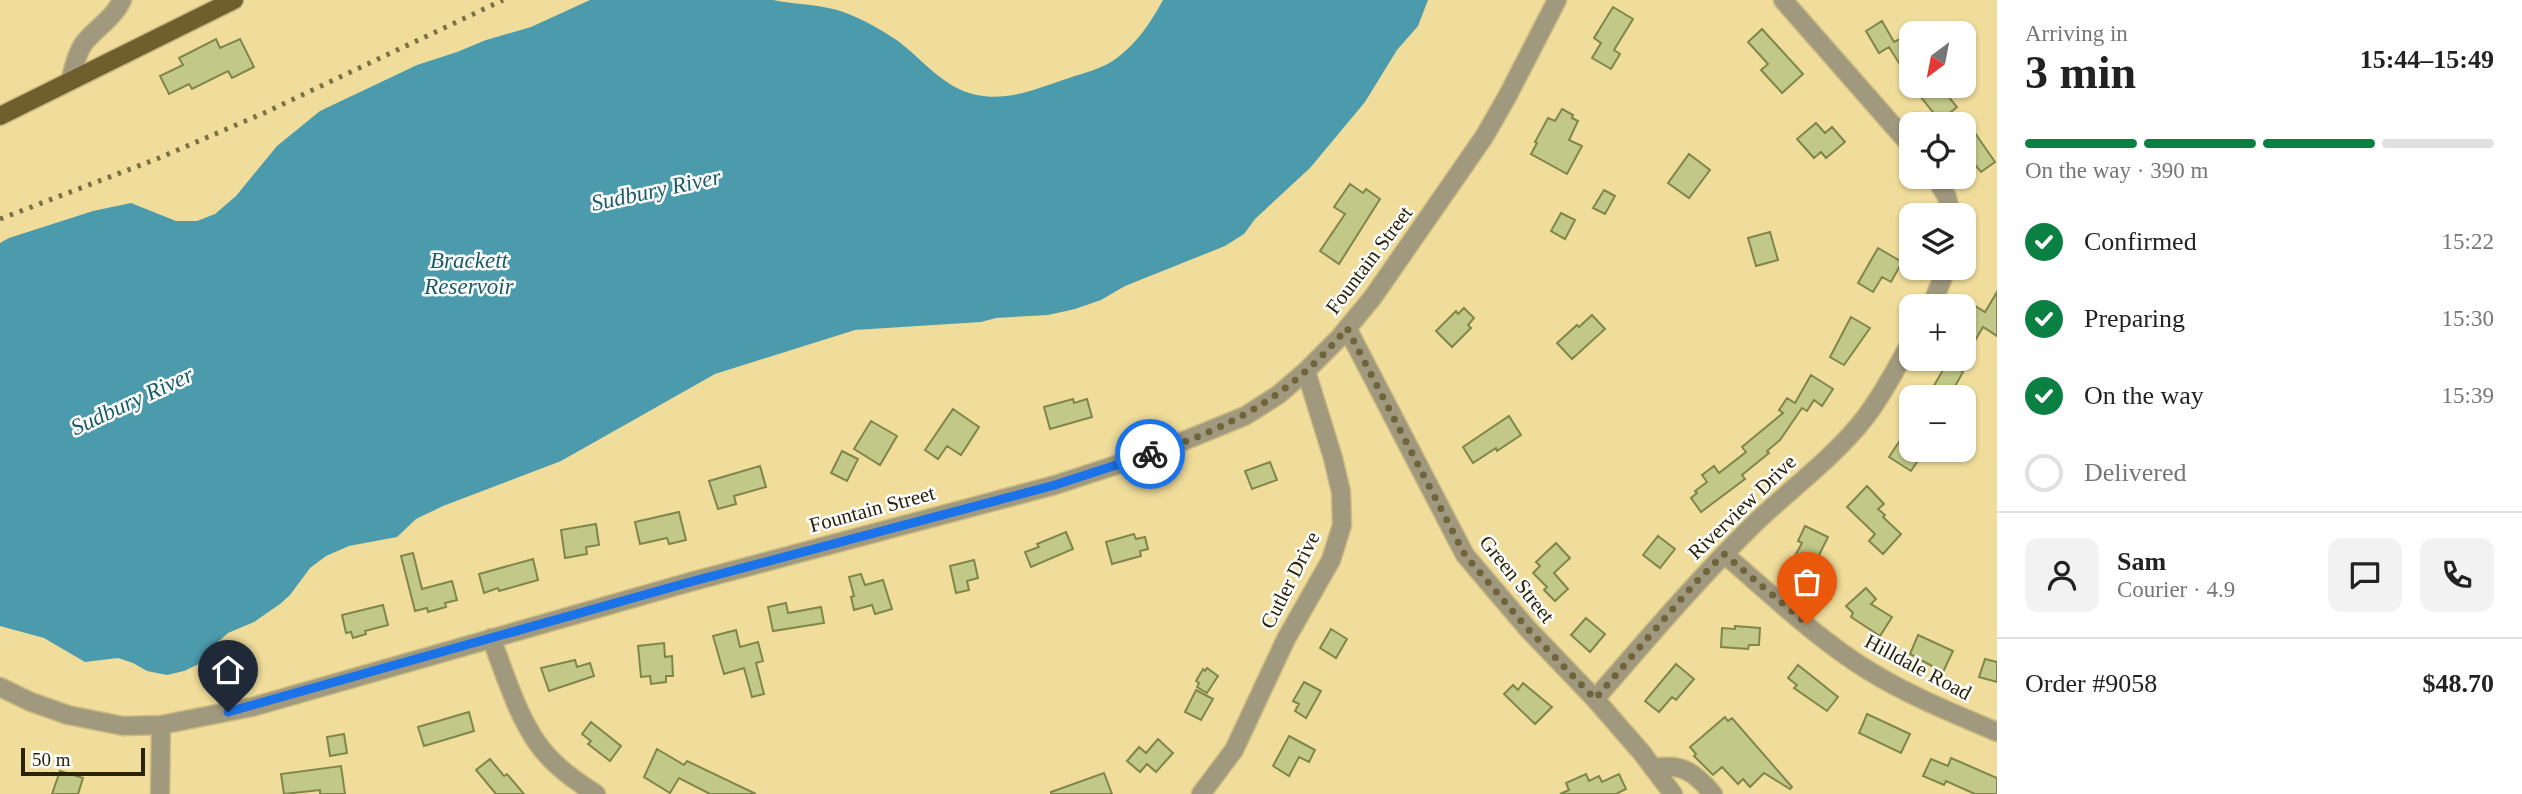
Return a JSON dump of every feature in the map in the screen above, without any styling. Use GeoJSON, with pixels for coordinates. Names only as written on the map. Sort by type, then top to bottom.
{"type":"FeatureCollection","features":[{"type":"Feature","properties":{"kind":"main road"},"geometry":{"type":"LineString","coordinates":[[0,116],[234,0]]}},
{"type":"Feature","properties":{"kind":"street"},"geometry":{"type":"LineString","coordinates":[[70,81],[84,44],[118,8],[122,0]]}},
{"type":"Feature","properties":{"kind":"street","name":"Fountain Street"},"geometry":{"type":"LineString","coordinates":[[0,687],[48,709],[88,721],[123,726],[161,725],[252,707],[847,539],[1055,485],[1197,437],[1245,416],[1278,395],[1306,371],[1373,297],[1484,136],[1557,0]]}},
{"type":"Feature","properties":{"kind":"street"},"geometry":{"type":"LineString","coordinates":[[1783,0],[1899,132]]}},
{"type":"Feature","properties":{"kind":"street","name":"Green Street"},"geometry":{"type":"LineString","coordinates":[[1347,328],[1465,555],[1527,628],[1595,699],[1673,794]]}},
{"type":"Feature","properties":{"kind":"street","name":"Riverview Drive"},"geometry":{"type":"LineString","coordinates":[[1595,699],[1696,582],[1863,420],[1899,363]]}},
{"type":"Feature","properties":{"kind":"street","name":"Cutler Drive"},"geometry":{"type":"LineString","coordinates":[[1201,794],[1234,750],[1286,639],[1331,560],[1342,525],[1341,492],[1306,371]]}},
{"type":"Feature","properties":{"kind":"street","name":"Hilldale Road"},"geometry":{"type":"LineString","coordinates":[[1724,554],[1828,642],[1871,672],[1940,708],[1997,732]]}},
{"type":"Feature","properties":{"kind":"street"},"geometry":{"type":"LineString","coordinates":[[491,638],[521,714],[537,743],[572,779],[596,794]]}},
{"type":"Feature","properties":{"kind":"street"},"geometry":{"type":"LineString","coordinates":[[160,794],[161,725]]}},
{"type":"Feature","properties":{"kind":"street"},"geometry":{"type":"LineString","coordinates":[[1654,768],[1670,765],[1697,775],[1713,794]]}},
{"type":"Feature","properties":{"kind":"water","name":"Brackett Reservoir"},"geometry":{"type":"Polygon","coordinates":[[[590,0],[773,0],[837,10],[886,33],[952,85],[975,95],[988,97],[1029,91],[1111,62],[1138,38],[1163,0],[1428,0],[1418,26],[1397,50],[1365,102],[1310,168],[1255,219],[1244,234],[1225,246],[1075,309],[1048,315],[996,318],[981,322],[855,330],[715,374],[561,461],[443,506],[416,519],[397,537],[349,546],[326,556],[310,568],[280,604],[254,622],[228,633],[211,648],[199,664],[184,671],[167,675],[147,671],[118,658],[85,662],[44,638],[0,626],[0,243],[93,211],[131,203],[176,221],[197,221],[215,214],[236,196],[277,146],[320,111],[417,65],[531,27],[590,0]]]}},
{"type":"Feature","properties":{"kind":"building"},"geometry":{"type":"Polygon","coordinates":[[[1613,7],[1633,19],[1614,50],[1620,54],[1611,69],[1592,58],[1601,43],[1594,38],[1613,7]]]}},
{"type":"Feature","properties":{"kind":"building"},"geometry":{"type":"Polygon","coordinates":[[[1882,21],[1894,42],[1899,40],[1899,63],[1889,47],[1879,53],[1866,31],[1882,21]]]}},
{"type":"Feature","properties":{"kind":"building"},"geometry":{"type":"Polygon","coordinates":[[[1762,29],[1803,74],[1782,93],[1761,70],[1768,64],[1748,42],[1762,29]]]}},
{"type":"Feature","properties":{"kind":"building"},"geometry":{"type":"Polygon","coordinates":[[[216,39],[220,48],[240,39],[254,67],[232,78],[228,71],[192,89],[189,84],[169,94],[160,76],[183,65],[179,58],[216,39]]]}},
{"type":"Feature","properties":{"kind":"building"},"geometry":{"type":"Polygon","coordinates":[[[1922,98],[1950,98],[1957,107],[1951,112],[1933,112],[1922,98]]]}},
{"type":"Feature","properties":{"kind":"building"},"geometry":{"type":"Polygon","coordinates":[[[1562,109],[1578,121],[1569,140],[1582,146],[1567,174],[1531,154],[1548,118],[1555,121],[1562,109]]]}},
{"type":"Feature","properties":{"kind":"building"},"geometry":{"type":"Polygon","coordinates":[[[1816,123],[1825,133],[1832,127],[1845,142],[1826,158],[1821,152],[1814,158],[1797,139],[1816,123]]]}},
{"type":"Feature","properties":{"kind":"building"},"geometry":{"type":"Polygon","coordinates":[[[1976,134],[1995,162],[1981,172],[1976,166],[1976,134]]]}},
{"type":"Feature","properties":{"kind":"building"},"geometry":{"type":"Polygon","coordinates":[[[1689,154],[1710,170],[1689,198],[1668,183],[1689,154]]]}},
{"type":"Feature","properties":{"kind":"building"},"geometry":{"type":"Polygon","coordinates":[[[1350,184],[1363,193],[1366,189],[1380,199],[1339,264],[1320,251],[1345,214],[1334,207],[1350,184]]]}},
{"type":"Feature","properties":{"kind":"building"},"geometry":{"type":"Polygon","coordinates":[[[1604,190],[1615,196],[1605,214],[1593,208],[1604,190]]]}},
{"type":"Feature","properties":{"kind":"building"},"geometry":{"type":"Polygon","coordinates":[[[1561,213],[1575,220],[1565,239],[1551,231],[1561,213]]]}},
{"type":"Feature","properties":{"kind":"building"},"geometry":{"type":"Polygon","coordinates":[[[1770,232],[1778,260],[1756,266],[1748,238],[1770,232]]]}},
{"type":"Feature","properties":{"kind":"building"},"geometry":{"type":"Polygon","coordinates":[[[1878,248],[1899,260],[1899,267],[1891,282],[1882,277],[1873,292],[1858,283],[1878,248]]]}},
{"type":"Feature","properties":{"kind":"building"},"geometry":{"type":"Polygon","coordinates":[[[1997,292],[1997,336],[1983,327],[1976,339],[1976,306],[1985,312],[1997,292]]]}},
{"type":"Feature","properties":{"kind":"building"},"geometry":{"type":"Polygon","coordinates":[[[1464,308],[1474,318],[1468,325],[1471,328],[1452,347],[1436,331],[1456,311],[1458,314],[1464,308]]]}},
{"type":"Feature","properties":{"kind":"building"},"geometry":{"type":"Polygon","coordinates":[[[1592,315],[1605,329],[1572,359],[1557,343],[1592,315]]]}},
{"type":"Feature","properties":{"kind":"building"},"geometry":{"type":"Polygon","coordinates":[[[1851,317],[1870,328],[1844,365],[1830,357],[1851,317]]]}},
{"type":"Feature","properties":{"kind":"building"},"geometry":{"type":"Polygon","coordinates":[[[1942,371],[1963,372],[1956,385],[1934,385],[1942,371]]]}},
{"type":"Feature","properties":{"kind":"building"},"geometry":{"type":"Polygon","coordinates":[[[1811,375],[1833,389],[1822,406],[1814,400],[1807,411],[1802,408],[1780,440],[1767,451],[1769,453],[1742,475],[1745,479],[1701,512],[1691,498],[1697,493],[1695,491],[1707,482],[1702,475],[1714,466],[1719,473],[1746,452],[1742,447],[1783,413],[1779,410],[1787,398],[1795,403],[1811,375]]]}},
{"type":"Feature","properties":{"kind":"building"},"geometry":{"type":"Polygon","coordinates":[[[1073,399],[1074,403],[1087,399],[1092,417],[1050,429],[1044,407],[1073,399]]]}},
{"type":"Feature","properties":{"kind":"building"},"geometry":{"type":"Polygon","coordinates":[[[953,409],[979,427],[961,455],[947,446],[938,459],[925,450],[953,409]]]}},
{"type":"Feature","properties":{"kind":"building"},"geometry":{"type":"Polygon","coordinates":[[[1509,416],[1521,435],[1473,463],[1463,447],[1509,416]]]}},
{"type":"Feature","properties":{"kind":"building"},"geometry":{"type":"Polygon","coordinates":[[[871,421],[897,436],[880,465],[854,449],[871,421]]]}},
{"type":"Feature","properties":{"kind":"building"},"geometry":{"type":"Polygon","coordinates":[[[1899,442],[1899,462],[1917,462],[1911,471],[1889,457],[1899,442]]]}},
{"type":"Feature","properties":{"kind":"building"},"geometry":{"type":"Polygon","coordinates":[[[842,451],[858,459],[847,481],[831,473],[842,451]]]}},
{"type":"Feature","properties":{"kind":"building"},"geometry":{"type":"Polygon","coordinates":[[[1270,462],[1277,480],[1252,489],[1245,471],[1270,462]]]}},
{"type":"Feature","properties":{"kind":"building"},"geometry":{"type":"Polygon","coordinates":[[[760,466],[766,487],[734,496],[736,504],[718,509],[709,481],[760,466]]]}},
{"type":"Feature","properties":{"kind":"building"},"geometry":{"type":"Polygon","coordinates":[[[1867,486],[1884,504],[1878,509],[1885,515],[1883,517],[1901,534],[1883,554],[1869,541],[1875,534],[1847,507],[1867,486]]]}},
{"type":"Feature","properties":{"kind":"building"},"geometry":{"type":"Polygon","coordinates":[[[679,512],[686,540],[669,544],[667,538],[640,544],[635,522],[679,512]]]}},
{"type":"Feature","properties":{"kind":"building"},"geometry":{"type":"Polygon","coordinates":[[[596,524],[599,545],[586,547],[587,554],[565,558],[561,530],[596,524]]]}},
{"type":"Feature","properties":{"kind":"building"},"geometry":{"type":"Polygon","coordinates":[[[1805,526],[1828,537],[1817,559],[1823,562],[1810,590],[1793,582],[1801,559],[1795,556],[1802,543],[1798,541],[1805,526]]]}},
{"type":"Feature","properties":{"kind":"building"},"geometry":{"type":"Polygon","coordinates":[[[1066,532],[1073,549],[1031,567],[1025,552],[1066,532]]]}},
{"type":"Feature","properties":{"kind":"building"},"geometry":{"type":"Polygon","coordinates":[[[1134,534],[1136,539],[1145,537],[1148,549],[1140,551],[1141,556],[1112,564],[1106,542],[1134,534]]]}},
{"type":"Feature","properties":{"kind":"building"},"geometry":{"type":"Polygon","coordinates":[[[1658,536],[1675,549],[1660,568],[1643,555],[1658,536]]]}},
{"type":"Feature","properties":{"kind":"building"},"geometry":{"type":"Polygon","coordinates":[[[1556,543],[1570,558],[1554,573],[1568,589],[1555,601],[1544,590],[1547,587],[1533,573],[1540,566],[1536,562],[1556,543]]]}},
{"type":"Feature","properties":{"kind":"building"},"geometry":{"type":"Polygon","coordinates":[[[413,553],[422,589],[452,581],[457,600],[445,603],[446,607],[428,612],[427,608],[415,611],[401,556],[413,553]]]}},
{"type":"Feature","properties":{"kind":"building"},"geometry":{"type":"Polygon","coordinates":[[[533,559],[538,580],[484,593],[479,574],[533,559]]]}},
{"type":"Feature","properties":{"kind":"building"},"geometry":{"type":"Polygon","coordinates":[[[974,560],[978,578],[967,581],[969,590],[956,593],[950,566],[974,560]]]}},
{"type":"Feature","properties":{"kind":"building"},"geometry":{"type":"Polygon","coordinates":[[[861,574],[865,585],[883,580],[892,609],[875,614],[872,605],[854,610],[849,577],[861,574]]]}},
{"type":"Feature","properties":{"kind":"building"},"geometry":{"type":"Polygon","coordinates":[[[1866,588],[1876,599],[1871,604],[1892,617],[1880,636],[1851,617],[1853,613],[1846,606],[1866,588]]]}},
{"type":"Feature","properties":{"kind":"building"},"geometry":{"type":"Polygon","coordinates":[[[786,603],[788,613],[821,607],[824,623],[773,631],[768,607],[786,603]]]}},
{"type":"Feature","properties":{"kind":"building"},"geometry":{"type":"Polygon","coordinates":[[[383,605],[388,625],[365,631],[366,634],[353,638],[351,632],[346,633],[342,615],[383,605]]]}},
{"type":"Feature","properties":{"kind":"building"},"geometry":{"type":"Polygon","coordinates":[[[1586,618],[1605,634],[1590,652],[1571,635],[1586,618]]]}},
{"type":"Feature","properties":{"kind":"building"},"geometry":{"type":"Polygon","coordinates":[[[1735,626],[1760,628],[1759,645],[1749,645],[1748,649],[1721,647],[1722,628],[1735,629],[1735,626]]]}},
{"type":"Feature","properties":{"kind":"building"},"geometry":{"type":"Polygon","coordinates":[[[1331,629],[1347,639],[1336,658],[1320,648],[1331,629]]]}},
{"type":"Feature","properties":{"kind":"building"},"geometry":{"type":"Polygon","coordinates":[[[736,630],[740,647],[758,642],[763,661],[756,663],[764,694],[752,697],[744,668],[724,674],[713,636],[736,630]]]}},
{"type":"Feature","properties":{"kind":"building"},"geometry":{"type":"Polygon","coordinates":[[[1918,635],[1953,651],[1943,672],[1910,654],[1918,635]]]}},
{"type":"Feature","properties":{"kind":"building"},"geometry":{"type":"Polygon","coordinates":[[[664,643],[665,657],[672,656],[673,676],[666,676],[666,682],[651,684],[650,676],[641,677],[638,646],[664,643]]]}},
{"type":"Feature","properties":{"kind":"building"},"geometry":{"type":"Polygon","coordinates":[[[1985,659],[1997,662],[1997,682],[1979,677],[1985,659]]]}},
{"type":"Feature","properties":{"kind":"building"},"geometry":{"type":"Polygon","coordinates":[[[575,660],[577,667],[590,663],[594,676],[549,691],[541,668],[575,660]]]}},
{"type":"Feature","properties":{"kind":"building"},"geometry":{"type":"Polygon","coordinates":[[[1676,664],[1694,679],[1676,700],[1672,697],[1659,712],[1645,701],[1676,664]]]}},
{"type":"Feature","properties":{"kind":"building"},"geometry":{"type":"Polygon","coordinates":[[[1798,665],[1838,697],[1827,711],[1794,688],[1797,685],[1788,678],[1798,665]]]}},
{"type":"Feature","properties":{"kind":"building"},"geometry":{"type":"Polygon","coordinates":[[[1207,668],[1218,676],[1207,693],[1197,687],[1199,683],[1196,681],[1203,669],[1205,671],[1207,668]]]}},
{"type":"Feature","properties":{"kind":"building"},"geometry":{"type":"Polygon","coordinates":[[[1304,682],[1321,691],[1306,718],[1295,711],[1299,704],[1293,701],[1304,682]]]}},
{"type":"Feature","properties":{"kind":"building"},"geometry":{"type":"Polygon","coordinates":[[[1523,683],[1552,707],[1535,724],[1504,694],[1513,685],[1518,690],[1523,683]]]}},
{"type":"Feature","properties":{"kind":"building"},"geometry":{"type":"Polygon","coordinates":[[[1196,690],[1213,699],[1201,720],[1185,712],[1196,690]]]}},
{"type":"Feature","properties":{"kind":"building"},"geometry":{"type":"Polygon","coordinates":[[[469,712],[474,731],[424,746],[418,727],[469,712]]]}},
{"type":"Feature","properties":{"kind":"building"},"geometry":{"type":"Polygon","coordinates":[[[1867,714],[1910,734],[1901,753],[1859,733],[1867,714]]]}},
{"type":"Feature","properties":{"kind":"building"},"geometry":{"type":"Polygon","coordinates":[[[1725,717],[1728,721],[1732,718],[1792,787],[1790,789],[1764,773],[1750,787],[1743,779],[1738,784],[1722,767],[1713,775],[1694,756],[1696,754],[1690,747],[1725,717]]]}},
{"type":"Feature","properties":{"kind":"building"},"geometry":{"type":"Polygon","coordinates":[[[591,722],[621,746],[610,761],[588,744],[591,741],[582,734],[591,722]]]}},
{"type":"Feature","properties":{"kind":"building"},"geometry":{"type":"Polygon","coordinates":[[[344,734],[347,753],[330,756],[327,737],[344,734]]]}},
{"type":"Feature","properties":{"kind":"building"},"geometry":{"type":"Polygon","coordinates":[[[1289,736],[1315,750],[1309,762],[1299,757],[1289,776],[1273,766],[1289,736]]]}},
{"type":"Feature","properties":{"kind":"building"},"geometry":{"type":"Polygon","coordinates":[[[1158,739],[1173,753],[1156,772],[1147,764],[1140,772],[1127,761],[1139,747],[1146,753],[1158,739]]]}},
{"type":"Feature","properties":{"kind":"building"},"geometry":{"type":"Polygon","coordinates":[[[657,749],[684,765],[687,761],[756,794],[710,794],[679,778],[670,793],[644,777],[657,749]]]}},
{"type":"Feature","properties":{"kind":"building"},"geometry":{"type":"Polygon","coordinates":[[[1951,758],[1997,778],[1997,794],[1975,794],[1946,781],[1944,785],[1923,776],[1931,759],[1948,766],[1951,758]]]}},
{"type":"Feature","properties":{"kind":"building"},"geometry":{"type":"Polygon","coordinates":[[[490,759],[524,794],[496,794],[476,770],[490,759]]]}},
{"type":"Feature","properties":{"kind":"building"},"geometry":{"type":"Polygon","coordinates":[[[341,766],[345,794],[320,794],[320,790],[284,794],[281,774],[341,766]]]}},
{"type":"Feature","properties":{"kind":"building"},"geometry":{"type":"Polygon","coordinates":[[[60,771],[83,778],[78,794],[52,794],[60,771]]]}},
{"type":"Feature","properties":{"kind":"building"},"geometry":{"type":"Polygon","coordinates":[[[1104,773],[1112,794],[1051,794],[1051,792],[1104,773]]]}},
{"type":"Feature","properties":{"kind":"building"},"geometry":{"type":"Polygon","coordinates":[[[1586,774],[1589,781],[1599,776],[1602,782],[1619,774],[1626,789],[1616,794],[1560,794],[1569,790],[1566,783],[1586,774]]]}},
{"type":"Feature","properties":{"kind":"railway"},"geometry":{"type":"LineString","coordinates":[[0,219],[159,158],[264,113],[503,0]]}},
{"type":"Feature","properties":{"kind":"way so far"},"geometry":{"type":"LineString","coordinates":[[1150,454],[1245,416],[1278,395],[1306,371],[1347,328],[1465,555],[1527,628],[1595,699],[1696,582],[1724,554],[1807,624]]}},
{"type":"Feature","properties":{"kind":"route"},"geometry":{"type":"LineString","coordinates":[[228,712],[690,582],[1055,485],[1150,454]]}},
{"type":"Feature","properties":{"kind":"water label","name":"Sudbury River"},"geometry":{"type":"Point","coordinates":[656,190]}},
{"type":"Feature","properties":{"kind":"water label","name":"Sudbury River"},"geometry":{"type":"Point","coordinates":[132,401]}}]}
